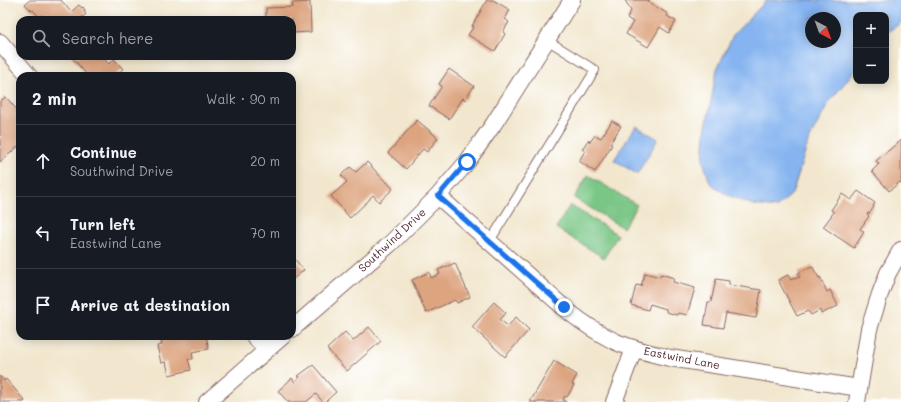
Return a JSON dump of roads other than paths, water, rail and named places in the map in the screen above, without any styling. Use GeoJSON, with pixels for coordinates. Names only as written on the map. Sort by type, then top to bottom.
{"type":"FeatureCollection","features":[{"type":"Feature","properties":{"kind":"street","name":"Southwind Drive"},"geometry":{"type":"LineString","coordinates":[[296,325],[390,244],[438,196],[467,162],[509,100],[572,0]]}},
{"type":"Feature","properties":{"kind":"street"},"geometry":{"type":"LineString","coordinates":[[0,42],[26,72]]}},
{"type":"Feature","properties":{"kind":"street","name":"Eastwind Lane"},"geometry":{"type":"LineString","coordinates":[[438,196],[569,312],[614,341],[670,358],[858,395]]}},
{"type":"Feature","properties":{"kind":"street"},"geometry":{"type":"LineString","coordinates":[[858,395],[869,329],[888,273],[901,250]]}},
{"type":"Feature","properties":{"kind":"street"},"geometry":{"type":"LineString","coordinates":[[258,340],[267,350]]}},
{"type":"Feature","properties":{"kind":"street"},"geometry":{"type":"LineString","coordinates":[[207,402],[278,340]]}},
{"type":"Feature","properties":{"kind":"street"},"geometry":{"type":"LineString","coordinates":[[614,402],[634,348]]}},
{"type":"Feature","properties":{"kind":"lane"},"geometry":{"type":"LineString","coordinates":[[490,241],[595,70],[547,40]]}},
{"type":"Feature","properties":{"kind":"water"},"geometry":{"type":"Polygon","coordinates":[[[767,0],[901,0],[901,23],[889,31],[889,12],[853,12],[853,73],[830,101],[809,139],[792,194],[776,208],[753,205],[727,195],[710,183],[703,161],[705,133],[717,69],[733,35],[767,0]]]}},
{"type":"Feature","properties":{"kind":"water"},"geometry":{"type":"Polygon","coordinates":[[[636,126],[658,139],[637,174],[614,160],[636,126]]]}}]}
